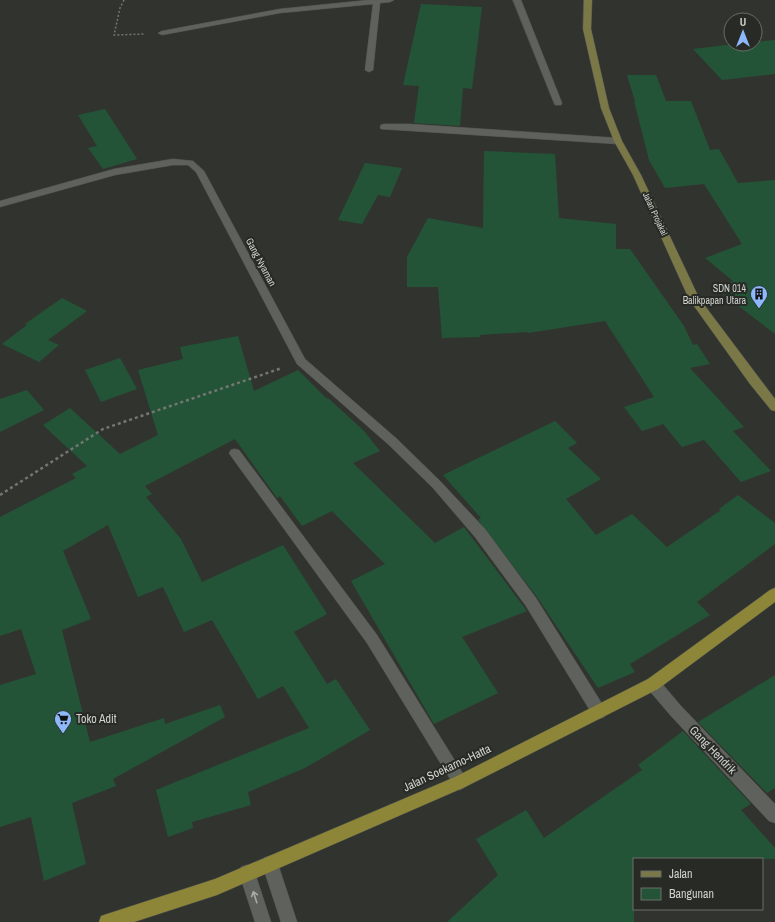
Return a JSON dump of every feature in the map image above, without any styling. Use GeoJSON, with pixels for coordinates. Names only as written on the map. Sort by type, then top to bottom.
{"type":"FeatureCollection","features":[{"type":"Feature","properties":{"kind":"highway","name":"Jalan Soekarno-Hatta"},"geometry":{"type":"LineString","coordinates":[[107,922],[217,887],[247,872],[270,864],[460,782],[654,684],[775,594]]}},
{"type":"Feature","properties":{"kind":"main road","name":"Jalan Projakal"},"geometry":{"type":"LineString","coordinates":[[588,0],[587,29],[605,108],[618,141],[637,175],[694,299],[775,407]]}},
{"type":"Feature","properties":{"kind":"street"},"geometry":{"type":"LineString","coordinates":[[162,33],[280,11],[377,0],[390,0]]}},
{"type":"Feature","properties":{"kind":"street"},"geometry":{"type":"LineString","coordinates":[[370,70],[377,0]]}},
{"type":"Feature","properties":{"kind":"street"},"geometry":{"type":"LineString","coordinates":[[517,0],[558,102]]}},
{"type":"Feature","properties":{"kind":"street"},"geometry":{"type":"LineString","coordinates":[[384,127],[408,127],[618,141]]}},
{"type":"Feature","properties":{"kind":"street","name":"Gang Nyaman"},"geometry":{"type":"LineString","coordinates":[[0,204],[114,172],[173,162],[190,163],[200,171],[301,361]]}},
{"type":"Feature","properties":{"kind":"street"},"geometry":{"type":"LineString","coordinates":[[301,361],[388,437],[426,474],[480,533],[531,602],[599,712]]}},
{"type":"Feature","properties":{"kind":"street"},"geometry":{"type":"LineString","coordinates":[[235,453],[372,639],[460,782]]}},
{"type":"Feature","properties":{"kind":"street","name":"Gang Hendrik"},"geometry":{"type":"LineString","coordinates":[[654,684],[676,711],[775,815]]}},
{"type":"Feature","properties":{"kind":"street"},"geometry":{"type":"LineString","coordinates":[[270,864],[289,922]]}},
{"type":"Feature","properties":{"kind":"street"},"geometry":{"type":"LineString","coordinates":[[247,872],[263,922]]}},
{"type":"Feature","properties":{"kind":"path"},"geometry":{"type":"LineString","coordinates":[[124,0],[120,8],[114,35],[162,33]]}},
{"type":"Feature","properties":{"kind":"path"},"geometry":{"type":"LineString","coordinates":[[0,495],[103,429],[301,361]]}},
{"type":"Feature","properties":{"kind":"building"},"geometry":{"type":"Polygon","coordinates":[[[421,4],[482,7],[472,89],[463,88],[460,126],[414,123],[419,86],[403,85],[421,4]]]}},
{"type":"Feature","properties":{"kind":"building"},"geometry":{"type":"Polygon","coordinates":[[[775,40],[775,74],[722,80],[693,49],[723,45],[723,52],[763,52],[763,41],[775,40]]]}},
{"type":"Feature","properties":{"kind":"building"},"geometry":{"type":"Polygon","coordinates":[[[627,75],[656,75],[666,101],[691,101],[710,150],[719,149],[738,183],[775,180],[775,334],[714,287],[733,281],[705,258],[742,244],[704,184],[665,188],[649,160],[635,101],[627,75]]]}},
{"type":"Feature","properties":{"kind":"building"},"geometry":{"type":"Polygon","coordinates":[[[105,109],[137,159],[103,169],[88,148],[97,146],[78,115],[105,109]]]}},
{"type":"Feature","properties":{"kind":"building"},"geometry":{"type":"Polygon","coordinates":[[[484,151],[555,154],[559,218],[616,224],[616,249],[630,249],[684,326],[693,345],[697,344],[710,364],[690,368],[744,427],[733,431],[771,471],[741,482],[704,440],[682,447],[663,424],[642,431],[624,407],[654,397],[605,321],[528,333],[480,335],[480,337],[442,338],[438,287],[407,287],[407,257],[428,218],[483,228],[484,151]]]}},
{"type":"Feature","properties":{"kind":"building"},"geometry":{"type":"Polygon","coordinates":[[[365,163],[402,168],[390,197],[378,195],[362,224],[338,220],[365,163]]]}},
{"type":"Feature","properties":{"kind":"building"},"geometry":{"type":"Polygon","coordinates":[[[62,298],[87,311],[48,340],[59,345],[39,362],[2,344],[27,325],[25,324],[62,298]]]}},
{"type":"Feature","properties":{"kind":"building"},"geometry":{"type":"Polygon","coordinates":[[[238,336],[254,391],[298,370],[327,399],[328,398],[363,430],[380,451],[353,463],[435,543],[464,527],[527,611],[462,637],[498,693],[434,724],[351,581],[385,564],[332,511],[302,526],[280,496],[277,498],[235,439],[145,486],[152,494],[146,497],[181,539],[202,582],[283,545],[327,614],[294,632],[327,684],[336,679],[370,730],[305,768],[248,792],[251,805],[192,822],[193,828],[168,837],[156,790],[309,728],[283,686],[258,699],[212,620],[184,632],[163,587],[138,597],[108,525],[63,551],[91,619],[62,630],[90,742],[164,718],[165,724],[220,705],[225,717],[113,779],[116,786],[72,803],[86,864],[44,881],[31,817],[0,827],[0,685],[36,674],[21,629],[0,636],[0,517],[76,478],[72,474],[87,466],[43,425],[70,408],[120,454],[158,435],[138,370],[183,359],[180,347],[238,336]]]}},
{"type":"Feature","properties":{"kind":"building"},"geometry":{"type":"Polygon","coordinates":[[[120,358],[137,389],[101,402],[85,370],[120,358]]]}},
{"type":"Feature","properties":{"kind":"building"},"geometry":{"type":"Polygon","coordinates":[[[27,390],[44,410],[0,432],[0,399],[27,390]]]}},
{"type":"Feature","properties":{"kind":"building"},"geometry":{"type":"Polygon","coordinates":[[[555,421],[577,443],[568,448],[601,479],[566,499],[596,535],[632,514],[667,547],[721,510],[719,509],[738,495],[775,523],[775,544],[697,602],[710,615],[630,664],[635,672],[598,688],[537,597],[478,520],[481,518],[443,475],[555,421]]]}},
{"type":"Feature","properties":{"kind":"building"},"geometry":{"type":"Polygon","coordinates":[[[775,675],[775,788],[767,793],[698,722],[775,675]]]}},
{"type":"Feature","properties":{"kind":"building"},"geometry":{"type":"Polygon","coordinates":[[[683,731],[751,804],[741,810],[775,848],[775,859],[633,858],[634,922],[447,922],[498,875],[476,839],[526,810],[544,838],[642,770],[638,765],[683,731]]]}},
{"type":"Feature","properties":{"kind":"place","name":"SDN 014 Balikpapan Utara"},"geometry":{"type":"Point","coordinates":[759,309]}},
{"type":"Feature","properties":{"kind":"place","name":"Toko Adit"},"geometry":{"type":"Point","coordinates":[63,734]}}]}
